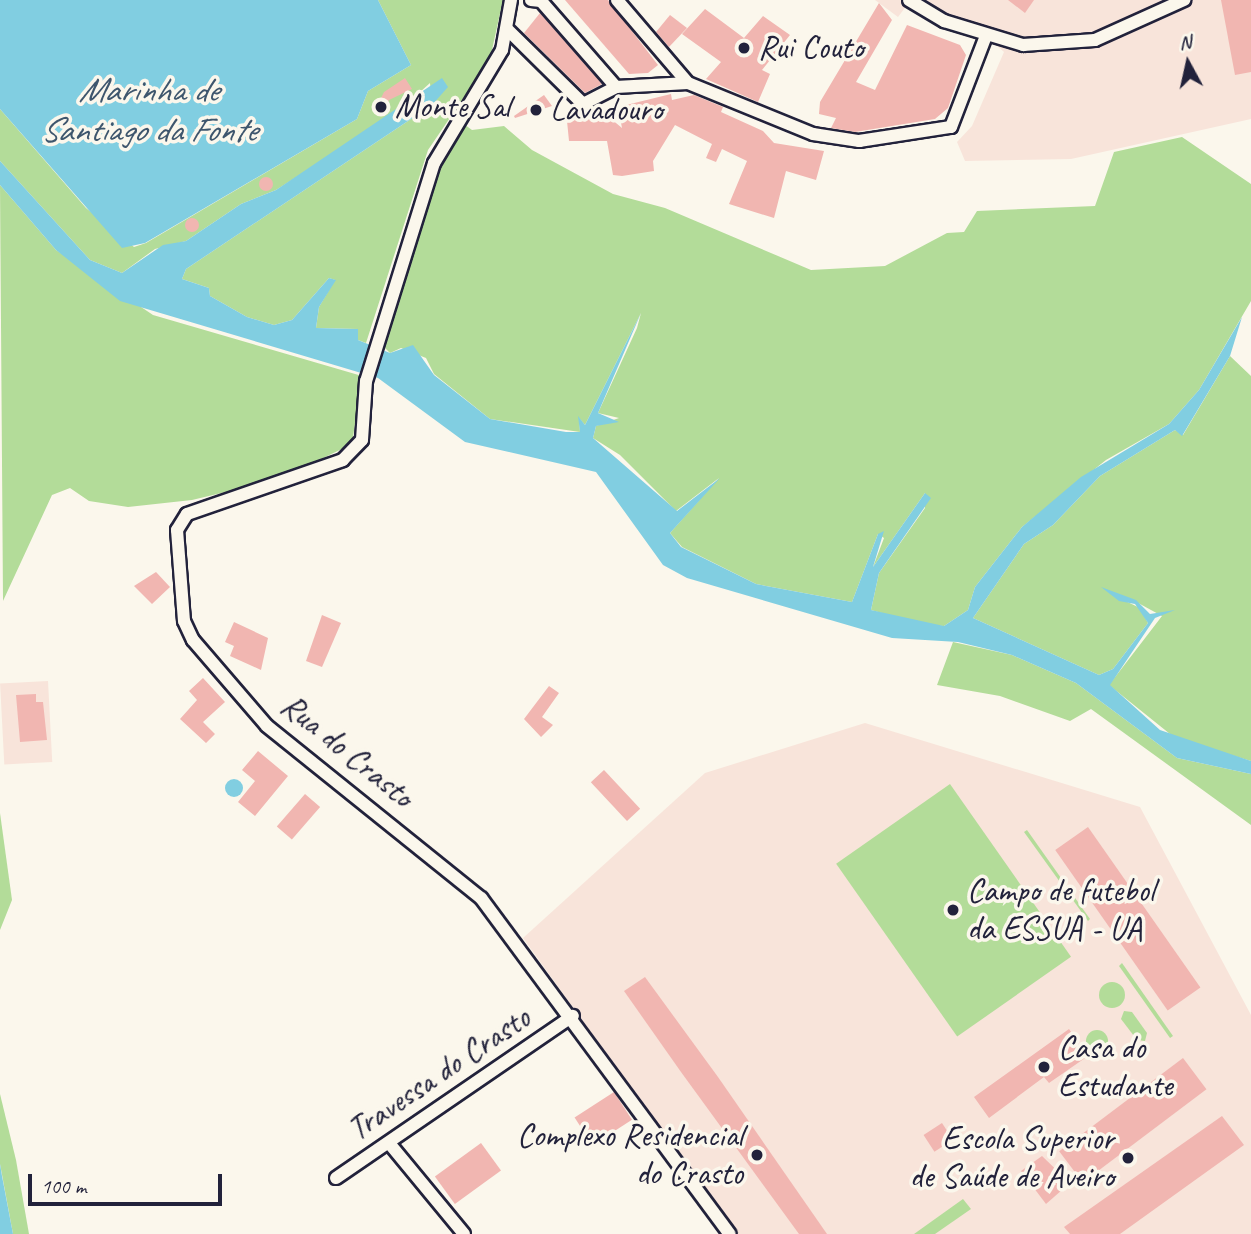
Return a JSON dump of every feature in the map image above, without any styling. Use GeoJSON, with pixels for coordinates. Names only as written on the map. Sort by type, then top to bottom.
{"type":"FeatureCollection","features":[{"type":"Feature","properties":{"kind":"street","name":"Rua do Crasto"},"geometry":{"type":"LineString","coordinates":[[511,0],[507,29],[495,65],[434,163],[366,381],[362,440],[343,460],[187,514],[177,530],[184,621],[193,640],[267,726],[481,898],[573,1016],[730,1234]]}},
{"type":"Feature","properties":{"kind":"street"},"geometry":{"type":"LineString","coordinates":[[531,0],[541,1],[616,87]]}},
{"type":"Feature","properties":{"kind":"street"},"geometry":{"type":"LineString","coordinates":[[617,0],[688,83]]}},
{"type":"Feature","properties":{"kind":"street"},"geometry":{"type":"LineString","coordinates":[[909,0],[986,36],[1023,45],[1095,40],[1184,0]]}},
{"type":"Feature","properties":{"kind":"street"},"geometry":{"type":"LineString","coordinates":[[507,29],[575,101],[583,104],[616,87],[688,83],[813,134],[859,141],[951,127],[959,119],[986,36]]}},
{"type":"Feature","properties":{"kind":"street","name":"Travessa do Crasto"},"geometry":{"type":"LineString","coordinates":[[335,1178],[573,1016]]}},
{"type":"Feature","properties":{"kind":"street"},"geometry":{"type":"LineString","coordinates":[[389,1143],[464,1234]]}},
{"type":"Feature","properties":{"kind":"shaded area"},"geometry":{"type":"Polygon","coordinates":[[[875,0],[1251,0],[1251,119],[1071,159],[965,161],[957,142],[972,126],[1004,52],[986,36],[907,5],[898,17],[875,0]]]}},
{"type":"Feature","properties":{"kind":"shaded area"},"geometry":{"type":"Polygon","coordinates":[[[48,681],[52,762],[4,764],[0,684],[48,681]]]}},
{"type":"Feature","properties":{"kind":"shaded area"},"geometry":{"type":"Polygon","coordinates":[[[865,723],[1140,807],[1251,1015],[1251,1234],[736,1234],[523,938],[705,773],[865,723]]]}},
{"type":"Feature","properties":{"kind":"green space"},"geometry":{"type":"Polygon","coordinates":[[[378,0],[503,0],[490,59],[428,150],[366,343],[358,340],[358,329],[316,328],[319,307],[335,280],[329,278],[292,320],[274,325],[247,317],[210,296],[209,288],[182,279],[186,269],[432,105],[430,83],[398,112],[276,190],[241,204],[186,241],[155,249],[122,273],[90,260],[0,161],[0,109],[86,208],[134,247],[146,243],[357,119],[368,91],[411,65],[378,0]]]}},
{"type":"Feature","properties":{"kind":"green space"},"geometry":{"type":"Polygon","coordinates":[[[461,122],[472,130],[504,126],[532,150],[613,194],[665,208],[811,270],[885,266],[947,233],[964,232],[977,211],[1095,206],[1114,152],[1182,137],[1251,184],[1251,301],[1199,390],[1169,424],[1106,460],[1022,527],[975,587],[968,610],[944,626],[924,625],[871,610],[879,573],[925,508],[925,493],[873,567],[884,538],[878,534],[852,602],[756,584],[682,547],[670,533],[719,478],[676,511],[620,455],[593,438],[596,426],[619,418],[598,413],[637,328],[641,313],[585,425],[579,418],[580,432],[490,419],[434,374],[426,358],[401,348],[390,353],[382,345],[436,167],[461,122]]]}},
{"type":"Feature","properties":{"kind":"green space"},"geometry":{"type":"Polygon","coordinates":[[[0,185],[56,250],[153,315],[362,376],[352,444],[280,479],[192,500],[128,507],[89,501],[70,488],[52,495],[3,601],[0,185]]]}},
{"type":"Feature","properties":{"kind":"green space"},"geometry":{"type":"Polygon","coordinates":[[[1230,356],[1251,376],[1251,761],[1175,738],[1109,685],[1162,616],[1129,598],[1117,597],[1140,608],[1148,623],[1113,669],[1099,675],[973,618],[1024,544],[1053,525],[1100,476],[1175,430],[1183,435],[1230,356]]]}},
{"type":"Feature","properties":{"kind":"green space"},"geometry":{"type":"Polygon","coordinates":[[[953,642],[1012,655],[1076,683],[1177,758],[1251,774],[1251,825],[1091,709],[1070,721],[1000,696],[937,685],[953,642]]]}},
{"type":"Feature","properties":{"kind":"green space","name":"Campo de futebol da ESSUA - UA"},"geometry":{"type":"Polygon","coordinates":[[[950,784],[1071,957],[957,1037],[836,864],[950,784]]]}},
{"type":"Feature","properties":{"kind":"green space"},"geometry":{"type":"Polygon","coordinates":[[[0,813],[12,900],[0,930],[0,813]]]}},
{"type":"Feature","properties":{"kind":"green space"},"geometry":{"type":"Polygon","coordinates":[[[1027,830],[1090,919],[1088,921],[1024,832],[1027,830]]]}},
{"type":"Feature","properties":{"kind":"green space"},"geometry":{"type":"Polygon","coordinates":[[[1122,963],[1173,1036],[1170,1038],[1119,966],[1122,963]]]}},
{"type":"Feature","properties":{"kind":"green space"},"geometry":{"type":"Polygon","coordinates":[[[1112,982],[1121,986],[1125,995],[1121,1004],[1112,1008],[1103,1004],[1099,995],[1103,986],[1112,982]]]}},
{"type":"Feature","properties":{"kind":"green space"},"geometry":{"type":"Polygon","coordinates":[[[1124,1011],[1132,1012],[1147,1033],[1145,1041],[1137,1040],[1121,1019],[1124,1011]]]}},
{"type":"Feature","properties":{"kind":"green space"},"geometry":{"type":"Polygon","coordinates":[[[1097,1030],[1105,1033],[1108,1041],[1105,1049],[1097,1052],[1089,1049],[1086,1041],[1089,1033],[1097,1030]]]}},
{"type":"Feature","properties":{"kind":"green space"},"geometry":{"type":"Polygon","coordinates":[[[0,1094],[16,1160],[29,1234],[13,1234],[0,1164],[0,1094]]]}},
{"type":"Feature","properties":{"kind":"green space"},"geometry":{"type":"Polygon","coordinates":[[[963,1199],[971,1209],[935,1234],[914,1234],[963,1199]]]}},
{"type":"Feature","properties":{"kind":"water","name":"Marinha de Santiago da Fonte"},"geometry":{"type":"Polygon","coordinates":[[[0,0],[378,0],[411,65],[368,91],[357,119],[145,243],[122,248],[0,109],[0,0]]]}},
{"type":"Feature","properties":{"kind":"water"},"geometry":{"type":"Polygon","coordinates":[[[442,78],[448,87],[432,105],[186,269],[182,279],[209,288],[210,296],[247,317],[274,325],[292,320],[329,278],[336,280],[319,307],[316,328],[358,329],[358,340],[390,353],[413,345],[434,375],[490,419],[566,432],[580,432],[578,416],[585,425],[641,313],[598,413],[619,422],[596,426],[593,438],[677,511],[720,478],[670,533],[681,547],[756,584],[852,602],[878,534],[884,531],[873,567],[925,493],[931,498],[879,573],[871,610],[944,626],[968,610],[975,587],[1022,527],[1081,477],[1169,424],[1199,390],[1242,317],[1230,356],[1182,436],[1175,430],[1100,476],[1053,525],[1024,544],[973,618],[1099,675],[1113,669],[1148,623],[1135,604],[1119,601],[1101,587],[1136,600],[1150,614],[1175,610],[1155,618],[1110,685],[1160,730],[1251,761],[1251,774],[1177,758],[1076,683],[1012,655],[958,642],[892,638],[687,578],[663,565],[596,472],[465,442],[378,378],[120,301],[56,250],[0,185],[0,161],[90,260],[122,273],[163,245],[186,241],[241,204],[276,190],[442,78]]]}},
{"type":"Feature","properties":{"kind":"water"},"geometry":{"type":"Polygon","coordinates":[[[230,779],[238,779],[243,788],[241,795],[230,797],[225,792],[225,784],[230,779]]]}},
{"type":"Feature","properties":{"kind":"water"},"geometry":{"type":"Polygon","coordinates":[[[0,1164],[2,1176],[13,1234],[0,1234],[0,1164]]]}},
{"type":"Feature","properties":{"kind":"building"},"geometry":{"type":"Polygon","coordinates":[[[565,0],[608,0],[658,65],[648,73],[629,74],[565,0]]]}},
{"type":"Feature","properties":{"kind":"building"},"geometry":{"type":"Polygon","coordinates":[[[1008,0],[1034,0],[1025,13],[1008,0]]]}},
{"type":"Feature","properties":{"kind":"building"},"geometry":{"type":"Polygon","coordinates":[[[1221,0],[1251,0],[1251,72],[1235,75],[1221,0]]]}},
{"type":"Feature","properties":{"kind":"building"},"geometry":{"type":"Polygon","coordinates":[[[879,3],[892,20],[856,82],[875,90],[907,25],[960,45],[966,55],[948,108],[935,119],[855,132],[831,128],[836,118],[819,114],[820,102],[879,3]]]}},
{"type":"Feature","properties":{"kind":"building"},"geometry":{"type":"Polygon","coordinates":[[[705,9],[744,38],[763,16],[790,35],[762,70],[770,74],[758,102],[706,79],[721,62],[682,34],[705,9]]]}},
{"type":"Feature","properties":{"kind":"building"},"geometry":{"type":"Polygon","coordinates":[[[540,13],[602,84],[585,93],[524,33],[540,13]]]}},
{"type":"Feature","properties":{"kind":"building"},"geometry":{"type":"Polygon","coordinates":[[[670,15],[687,28],[669,47],[656,32],[670,15]]]}},
{"type":"Feature","properties":{"kind":"building"},"geometry":{"type":"Polygon","coordinates":[[[405,78],[412,89],[389,100],[384,113],[375,110],[384,92],[405,78]]]}},
{"type":"Feature","properties":{"kind":"building"},"geometry":{"type":"Polygon","coordinates":[[[671,94],[672,100],[694,95],[723,107],[721,112],[763,131],[774,143],[824,151],[816,180],[786,171],[774,218],[729,204],[747,161],[722,149],[716,162],[706,158],[712,144],[675,125],[653,161],[654,171],[622,176],[613,175],[607,141],[569,141],[567,121],[604,113],[622,128],[618,107],[671,94]]]}},
{"type":"Feature","properties":{"kind":"building"},"geometry":{"type":"Polygon","coordinates":[[[544,95],[552,106],[515,118],[514,116],[544,95]]]}},
{"type":"Feature","properties":{"kind":"building"},"geometry":{"type":"Polygon","coordinates":[[[263,177],[269,177],[273,184],[269,191],[263,191],[259,187],[259,181],[263,177]]]}},
{"type":"Feature","properties":{"kind":"building"},"geometry":{"type":"Polygon","coordinates":[[[189,218],[195,218],[199,225],[195,232],[189,232],[185,228],[185,222],[189,218]]]}},
{"type":"Feature","properties":{"kind":"building"},"geometry":{"type":"Polygon","coordinates":[[[156,572],[170,587],[152,604],[134,586],[156,572]]]}},
{"type":"Feature","properties":{"kind":"building"},"geometry":{"type":"Polygon","coordinates":[[[322,615],[341,623],[322,667],[306,661],[322,615]]]}},
{"type":"Feature","properties":{"kind":"building"},"geometry":{"type":"Polygon","coordinates":[[[234,622],[268,638],[261,670],[230,656],[234,646],[225,642],[234,622]]]}},
{"type":"Feature","properties":{"kind":"building"},"geometry":{"type":"Polygon","coordinates":[[[203,678],[225,702],[203,722],[215,734],[206,743],[180,719],[197,700],[189,691],[203,678]]]}},
{"type":"Feature","properties":{"kind":"building"},"geometry":{"type":"Polygon","coordinates":[[[549,686],[559,693],[542,717],[553,725],[541,737],[524,719],[549,686]]]}},
{"type":"Feature","properties":{"kind":"building"},"geometry":{"type":"Polygon","coordinates":[[[36,694],[36,702],[43,702],[47,740],[20,742],[16,695],[36,694]]]}},
{"type":"Feature","properties":{"kind":"building"},"geometry":{"type":"Polygon","coordinates":[[[258,751],[288,776],[255,816],[238,802],[255,781],[242,770],[258,751]]]}},
{"type":"Feature","properties":{"kind":"building"},"geometry":{"type":"Polygon","coordinates":[[[604,770],[640,809],[627,821],[591,782],[604,770]]]}},
{"type":"Feature","properties":{"kind":"building"},"geometry":{"type":"Polygon","coordinates":[[[305,794],[320,807],[292,840],[277,826],[305,794]]]}},
{"type":"Feature","properties":{"kind":"building"},"geometry":{"type":"Polygon","coordinates":[[[1088,827],[1200,988],[1168,1010],[1055,850],[1088,827]]]}},
{"type":"Feature","properties":{"kind":"building","name":"Complexo Residencial do Crasto"},"geometry":{"type":"Polygon","coordinates":[[[645,977],[827,1234],[799,1234],[681,1072],[624,991],[645,977]]]}},
{"type":"Feature","properties":{"kind":"building","name":"Casa do Estudante"},"geometry":{"type":"Polygon","coordinates":[[[1069,1029],[1088,1056],[1049,1083],[1044,1077],[989,1118],[974,1097],[1069,1029]]]}},
{"type":"Feature","properties":{"kind":"building"},"geometry":{"type":"Polygon","coordinates":[[[1183,1058],[1206,1089],[1083,1182],[1059,1151],[1183,1058]]]}},
{"type":"Feature","properties":{"kind":"building"},"geometry":{"type":"Polygon","coordinates":[[[614,1092],[632,1120],[593,1145],[575,1118],[614,1092]]]}},
{"type":"Feature","properties":{"kind":"building"},"geometry":{"type":"Polygon","coordinates":[[[1222,1116],[1244,1145],[1120,1234],[1070,1234],[1064,1227],[1222,1116]]]}},
{"type":"Feature","properties":{"kind":"building"},"geometry":{"type":"Polygon","coordinates":[[[942,1123],[953,1140],[934,1152],[924,1135],[942,1123]]]}},
{"type":"Feature","properties":{"kind":"building"},"geometry":{"type":"Polygon","coordinates":[[[481,1143],[501,1171],[455,1204],[435,1177],[481,1143]]]}},
{"type":"Feature","properties":{"kind":"building"},"geometry":{"type":"Polygon","coordinates":[[[1042,1156],[1070,1183],[1046,1204],[1021,1171],[1042,1156]]]}},
{"type":"Feature","properties":{"kind":"place","name":"Rui Couto"},"geometry":{"type":"Point","coordinates":[744,48]}},
{"type":"Feature","properties":{"kind":"place","name":"Monte Sal"},"geometry":{"type":"Point","coordinates":[381,107]}},
{"type":"Feature","properties":{"kind":"place","name":"Lavadouro"},"geometry":{"type":"Point","coordinates":[536,110]}},
{"type":"Feature","properties":{"kind":"place","name":"Campo de futebol da ESSUA - UA"},"geometry":{"type":"Point","coordinates":[953,910]}},
{"type":"Feature","properties":{"kind":"place","name":"Casa do Estudante"},"geometry":{"type":"Point","coordinates":[1044,1067]}},
{"type":"Feature","properties":{"kind":"place","name":"Complexo Residencial do Crasto"},"geometry":{"type":"Point","coordinates":[757,1155]}},
{"type":"Feature","properties":{"kind":"place","name":"Escola Superior de Saúde de Aveiro"},"geometry":{"type":"Point","coordinates":[1128,1158]}}]}
